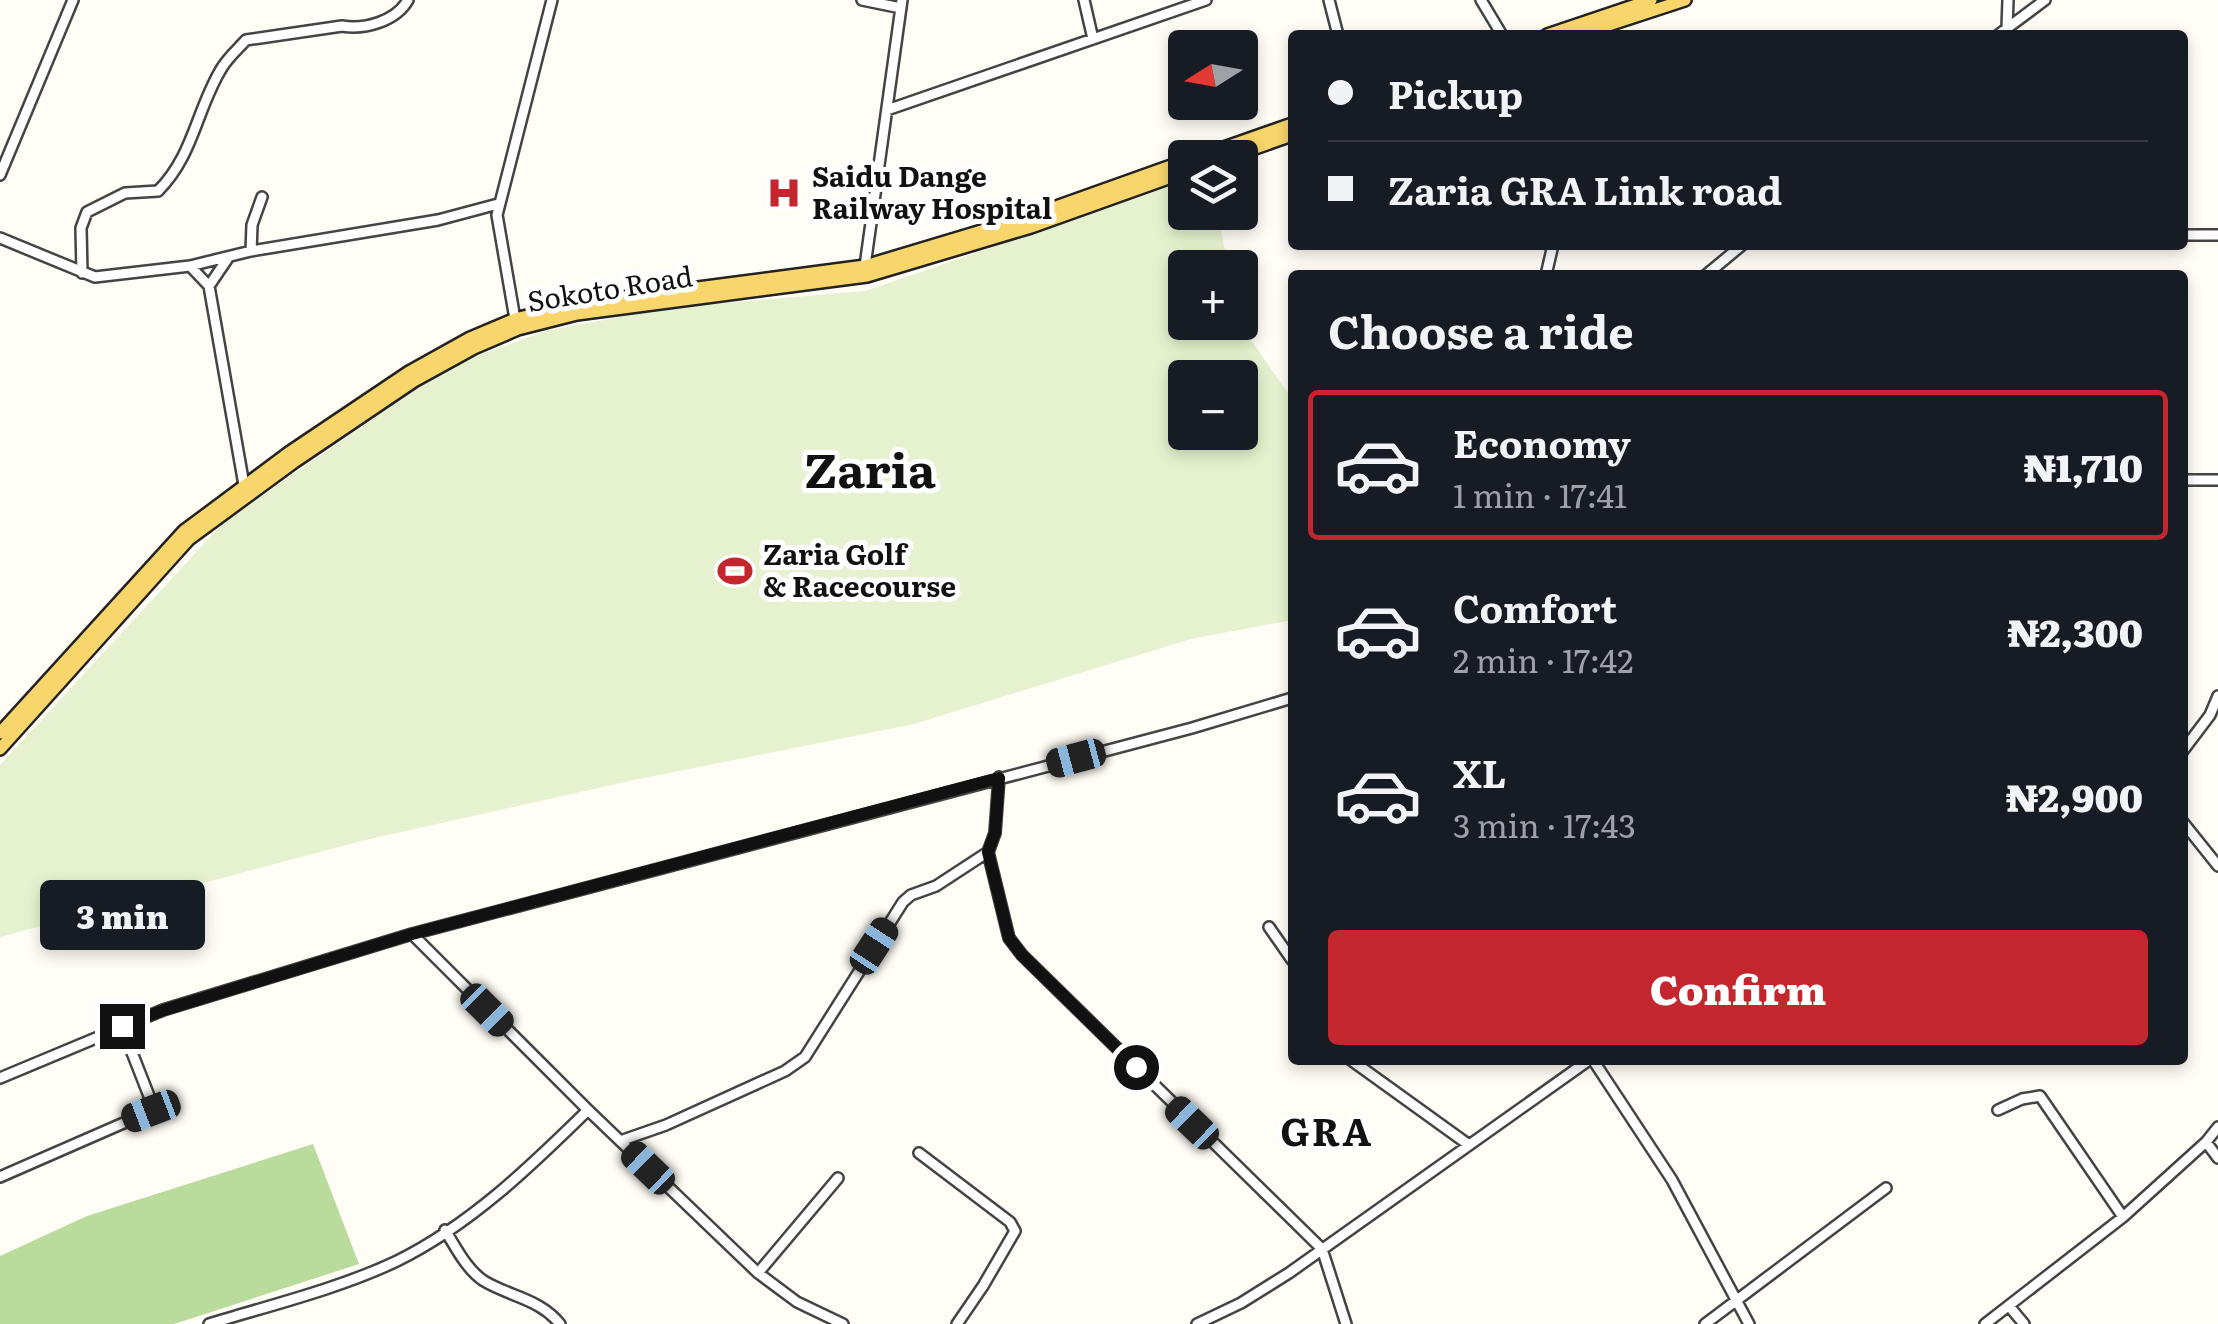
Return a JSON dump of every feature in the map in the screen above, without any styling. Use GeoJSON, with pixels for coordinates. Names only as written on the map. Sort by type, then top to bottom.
{"type":"FeatureCollection","features":[{"type":"Feature","properties":{"kind":"main road"},"geometry":{"type":"LineString","coordinates":[[1562,30],[1651,0]]}},
{"type":"Feature","properties":{"kind":"main road"},"geometry":{"type":"LineString","coordinates":[[1602,30],[1685,0]]}},
{"type":"Feature","properties":{"kind":"main road"},"geometry":{"type":"LineString","coordinates":[[1246,140],[1288,125]]}},
{"type":"Feature","properties":{"kind":"main road"},"geometry":{"type":"LineString","coordinates":[[1258,147],[1288,135]]}},
{"type":"Feature","properties":{"kind":"main road","name":"Sokoto Road"},"geometry":{"type":"LineString","coordinates":[[0,733],[184,530],[410,372],[470,338],[515,319],[591,302],[865,266],[1028,217],[1168,167]]}},
{"type":"Feature","properties":{"kind":"main road","name":"Sokoto Road"},"geometry":{"type":"LineString","coordinates":[[0,749],[118,616],[209,522],[414,382],[474,348],[518,329],[576,314],[866,276],[1031,227],[1168,178]]}},
{"type":"Feature","properties":{"kind":"street"},"geometry":{"type":"LineString","coordinates":[[0,175],[73,0]]}},
{"type":"Feature","properties":{"kind":"street"},"geometry":{"type":"LineString","coordinates":[[82,273],[81,228],[87,212],[125,194],[158,191],[182,164],[195,124],[221,68],[246,40],[342,26],[357,28],[393,18],[408,0]]}},
{"type":"Feature","properties":{"kind":"street"},"geometry":{"type":"LineString","coordinates":[[515,319],[497,230],[498,204],[552,0]]}},
{"type":"Feature","properties":{"kind":"street"},"geometry":{"type":"LineString","coordinates":[[862,0],[902,4],[865,266]]}},
{"type":"Feature","properties":{"kind":"street"},"geometry":{"type":"LineString","coordinates":[[1084,0],[1093,38]]}},
{"type":"Feature","properties":{"kind":"street"},"geometry":{"type":"LineString","coordinates":[[887,110],[1206,0]]}},
{"type":"Feature","properties":{"kind":"street"},"geometry":{"type":"LineString","coordinates":[[1329,0],[1337,30]]}},
{"type":"Feature","properties":{"kind":"street"},"geometry":{"type":"LineString","coordinates":[[1482,0],[1499,30]]}},
{"type":"Feature","properties":{"kind":"street"},"geometry":{"type":"LineString","coordinates":[[1605,15],[1607,0]]}},
{"type":"Feature","properties":{"kind":"street"},"geometry":{"type":"LineString","coordinates":[[2002,30],[2008,0]]}},
{"type":"Feature","properties":{"kind":"street"},"geometry":{"type":"LineString","coordinates":[[2005,30],[2045,0]]}},
{"type":"Feature","properties":{"kind":"street"},"geometry":{"type":"LineString","coordinates":[[251,251],[252,225],[262,197]]}},
{"type":"Feature","properties":{"kind":"street"},"geometry":{"type":"LineString","coordinates":[[0,238],[96,278],[190,266],[251,251],[438,220],[498,204]]}},
{"type":"Feature","properties":{"kind":"street"},"geometry":{"type":"LineString","coordinates":[[2188,235],[2218,235]]}},
{"type":"Feature","properties":{"kind":"street"},"geometry":{"type":"LineString","coordinates":[[1712,270],[1736,250]]}},
{"type":"Feature","properties":{"kind":"street"},"geometry":{"type":"LineString","coordinates":[[208,286],[228,258]]}},
{"type":"Feature","properties":{"kind":"street"},"geometry":{"type":"LineString","coordinates":[[190,266],[208,286],[244,485]]}},
{"type":"Feature","properties":{"kind":"street"},"geometry":{"type":"LineString","coordinates":[[2188,480],[2218,480]]}},
{"type":"Feature","properties":{"kind":"street"},"geometry":{"type":"LineString","coordinates":[[2188,744],[2210,715],[2218,696]]}},
{"type":"Feature","properties":{"kind":"street"},"geometry":{"type":"LineString","coordinates":[[0,1078],[164,1010],[412,934],[1288,701]]}},
{"type":"Feature","properties":{"kind":"street"},"geometry":{"type":"LineString","coordinates":[[999,778],[995,833],[988,852],[1009,938],[1322,1249],[1346,1324]]}},
{"type":"Feature","properties":{"kind":"street"},"geometry":{"type":"LineString","coordinates":[[2188,828],[2218,866]]}},
{"type":"Feature","properties":{"kind":"street"},"geometry":{"type":"LineString","coordinates":[[620,1141],[666,1125],[786,1071],[806,1057],[903,902],[988,852]]}},
{"type":"Feature","properties":{"kind":"street"},"geometry":{"type":"LineString","coordinates":[[1270,927],[1288,954]]}},
{"type":"Feature","properties":{"kind":"street"},"geometry":{"type":"LineString","coordinates":[[412,934],[758,1273],[797,1302],[843,1324]]}},
{"type":"Feature","properties":{"kind":"street"},"geometry":{"type":"LineString","coordinates":[[0,1177],[151,1111],[151,1101],[122,1026]]}},
{"type":"Feature","properties":{"kind":"street"},"geometry":{"type":"LineString","coordinates":[[1357,1065],[1468,1145]]}},
{"type":"Feature","properties":{"kind":"street"},"geometry":{"type":"LineString","coordinates":[[1198,1324],[1241,1303],[1322,1249],[1584,1065]]}},
{"type":"Feature","properties":{"kind":"street"},"geometry":{"type":"LineString","coordinates":[[1594,1065],[1672,1180],[1749,1324]]}},
{"type":"Feature","properties":{"kind":"street"},"geometry":{"type":"LineString","coordinates":[[1998,1110],[2040,1096],[2123,1217]]}},
{"type":"Feature","properties":{"kind":"street"},"geometry":{"type":"LineString","coordinates":[[209,1324],[373,1272],[424,1246],[518,1178],[588,1110]]}},
{"type":"Feature","properties":{"kind":"street"},"geometry":{"type":"LineString","coordinates":[[1986,1324],[2123,1217],[2218,1127]]}},
{"type":"Feature","properties":{"kind":"street"},"geometry":{"type":"LineString","coordinates":[[2206,1142],[2218,1158]]}},
{"type":"Feature","properties":{"kind":"street"},"geometry":{"type":"LineString","coordinates":[[919,1153],[1010,1222],[1015,1230],[984,1286],[956,1324]]}},
{"type":"Feature","properties":{"kind":"street"},"geometry":{"type":"LineString","coordinates":[[758,1273],[838,1178]]}},
{"type":"Feature","properties":{"kind":"street"},"geometry":{"type":"LineString","coordinates":[[1704,1324],[1886,1188]]}},
{"type":"Feature","properties":{"kind":"street"},"geometry":{"type":"LineString","coordinates":[[446,1230],[481,1279],[546,1308],[560,1324]]}},
{"type":"Feature","properties":{"kind":"street"},"geometry":{"type":"LineString","coordinates":[[2010,1306],[2024,1324]]}},
{"type":"Feature","properties":{"kind":"green space","name":"Zaria Golf & Racecourse"},"geometry":{"type":"Polygon","coordinates":[[[1168,187],[1168,230],[1221,230],[1225,250],[1168,250],[1168,340],[1251,340],[1288,393],[1288,621],[1191,639],[914,724],[634,780],[361,841],[0,937],[0,765],[224,522],[448,367],[545,331],[667,308],[865,291],[1168,187]]]}},
{"type":"Feature","properties":{"kind":"green space"},"geometry":{"type":"Polygon","coordinates":[[[313,1144],[359,1264],[174,1324],[0,1324],[0,1256],[87,1216],[313,1144]]]}},
{"type":"Feature","properties":{"kind":"place","name":"Saidu Dange Railway Hospital"},"geometry":{"type":"Point","coordinates":[784,193]}},
{"type":"Feature","properties":{"kind":"place","name":"Zaria Golf & Racecourse"},"geometry":{"type":"Point","coordinates":[735,571]}},
{"type":"Feature","properties":{"kind":"district","name":"Zaria"},"geometry":{"type":"Point","coordinates":[870,471]}},
{"type":"Feature","properties":{"kind":"district","name":"GRA"},"geometry":{"type":"Point","coordinates":[1327,1133]}},
{"type":"Feature","properties":{"kind":"route"},"geometry":{"type":"LineString","coordinates":[[122,1026],[412,934],[999,778],[995,833],[988,852],[1009,938],[1136,1067]]}}]}
